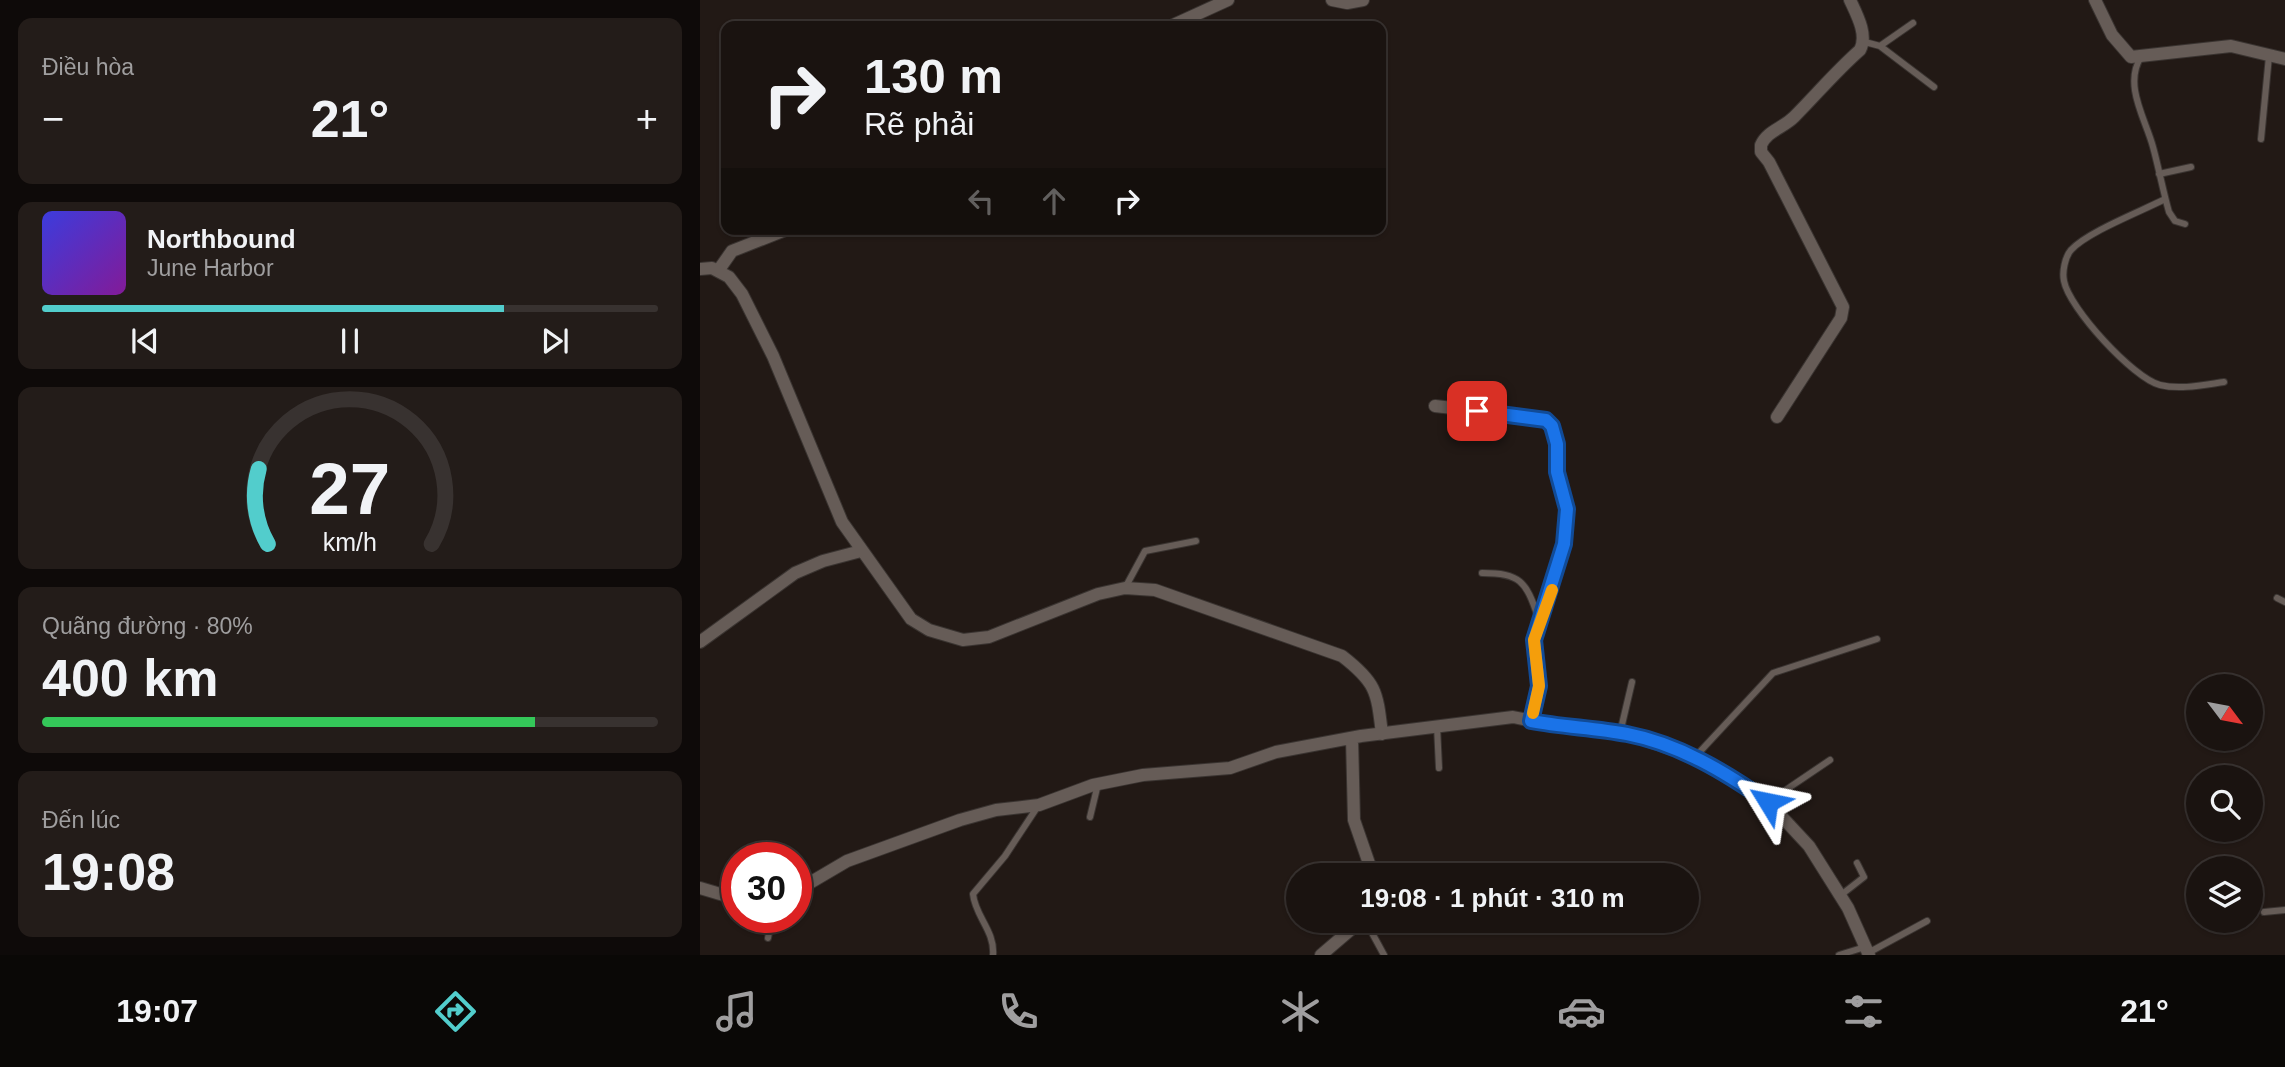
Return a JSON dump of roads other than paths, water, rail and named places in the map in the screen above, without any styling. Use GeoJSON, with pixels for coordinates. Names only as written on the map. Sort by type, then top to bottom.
{"type":"FeatureCollection","features":[{"type":"Feature","properties":{"kind":"street"},"geometry":{"type":"LineString","coordinates":[[1182,21],[1228,0]]}},
{"type":"Feature","properties":{"kind":"street"},"geometry":{"type":"LineString","coordinates":[[1332,0],[1347,3],[1363,0]]}},
{"type":"Feature","properties":{"kind":"street"},"geometry":{"type":"LineString","coordinates":[[1777,417],[1841,318],[1843,307],[1769,162],[1761,152],[1761,145],[1774,130],[1795,116],[1865,42],[1850,0]]}},
{"type":"Feature","properties":{"kind":"street"},"geometry":{"type":"LineString","coordinates":[[2095,0],[2112,36],[2131,57],[2231,46],[2285,59]]}},
{"type":"Feature","properties":{"kind":"street"},"geometry":{"type":"LineString","coordinates":[[718,271],[732,251],[773,235]]}},
{"type":"Feature","properties":{"kind":"street"},"geometry":{"type":"LineString","coordinates":[[700,269],[718,271],[729,277],[742,294],[778,367],[842,522],[911,619],[929,630],[963,640],[989,637],[1098,594],[1125,588],[1154,590],[1342,656],[1363,672],[1377,694],[1382,734]]}},
{"type":"Feature","properties":{"kind":"street"},"geometry":{"type":"LineString","coordinates":[[1435,406],[1534,417],[1546,420],[1552,426],[1557,444],[1557,472],[1567,509],[1564,544],[1534,640],[1539,686],[1531,721]]}},
{"type":"Feature","properties":{"kind":"street"},"geometry":{"type":"LineString","coordinates":[[700,642],[795,573],[823,561],[861,551]]}},
{"type":"Feature","properties":{"kind":"street"},"geometry":{"type":"LineString","coordinates":[[812,882],[847,861],[941,827],[996,810],[1040,805],[1070,791],[1098,784],[1143,775],[1230,768],[1276,752],[1498,717],[1620,733],[1667,745],[1695,757],[1768,802],[1809,846],[1841,895],[1867,952]]}},
{"type":"Feature","properties":{"kind":"street"},"geometry":{"type":"LineString","coordinates":[[1352,738],[1354,820],[1369,863]]}},
{"type":"Feature","properties":{"kind":"street"},"geometry":{"type":"LineString","coordinates":[[700,887],[721,894]]}},
{"type":"Feature","properties":{"kind":"street"},"geometry":{"type":"LineString","coordinates":[[1321,955],[1347,933]]}},
{"type":"Feature","properties":{"kind":"lane"},"geometry":{"type":"LineString","coordinates":[[1880,46],[1913,23]]}},
{"type":"Feature","properties":{"kind":"lane"},"geometry":{"type":"LineString","coordinates":[[1865,42],[1880,46],[1934,87]]}},
{"type":"Feature","properties":{"kind":"lane"},"geometry":{"type":"LineString","coordinates":[[2260,139],[2269,56]]}},
{"type":"Feature","properties":{"kind":"lane"},"geometry":{"type":"LineString","coordinates":[[2141,57],[2135,68],[2135,84],[2165,199],[2172,218],[2185,224]]}},
{"type":"Feature","properties":{"kind":"lane"},"geometry":{"type":"LineString","coordinates":[[2159,174],[2191,167]]}},
{"type":"Feature","properties":{"kind":"lane"},"geometry":{"type":"LineString","coordinates":[[2165,199],[2084,240],[2070,251],[2064,268],[2064,281],[2072,298],[2106,343],[2144,378],[2160,385],[2185,387],[2224,382]]}},
{"type":"Feature","properties":{"kind":"lane"},"geometry":{"type":"LineString","coordinates":[[1125,588],[1145,551],[1196,541]]}},
{"type":"Feature","properties":{"kind":"lane"},"geometry":{"type":"LineString","coordinates":[[1482,573],[1506,573],[1521,581],[1529,591],[1539,619]]}},
{"type":"Feature","properties":{"kind":"lane"},"geometry":{"type":"LineString","coordinates":[[2277,598],[2285,602]]}},
{"type":"Feature","properties":{"kind":"lane"},"geometry":{"type":"LineString","coordinates":[[1695,757],[1773,673],[1877,639]]}},
{"type":"Feature","properties":{"kind":"lane"},"geometry":{"type":"LineString","coordinates":[[1620,733],[1632,682]]}},
{"type":"Feature","properties":{"kind":"lane"},"geometry":{"type":"LineString","coordinates":[[1437,726],[1439,768]]}},
{"type":"Feature","properties":{"kind":"lane"},"geometry":{"type":"LineString","coordinates":[[1768,802],[1830,760]]}},
{"type":"Feature","properties":{"kind":"lane"},"geometry":{"type":"LineString","coordinates":[[1090,817],[1098,784]]}},
{"type":"Feature","properties":{"kind":"lane"},"geometry":{"type":"LineString","coordinates":[[993,955],[992,938],[973,894],[1040,805]]}},
{"type":"Feature","properties":{"kind":"lane"},"geometry":{"type":"LineString","coordinates":[[1841,895],[1864,877],[1857,863]]}},
{"type":"Feature","properties":{"kind":"lane"},"geometry":{"type":"LineString","coordinates":[[2264,912],[2285,910]]}},
{"type":"Feature","properties":{"kind":"lane"},"geometry":{"type":"LineString","coordinates":[[1839,955],[1867,952],[1927,921]]}},
{"type":"Feature","properties":{"kind":"lane"},"geometry":{"type":"LineString","coordinates":[[768,938],[769,933]]}},
{"type":"Feature","properties":{"kind":"lane"},"geometry":{"type":"LineString","coordinates":[[1371,933],[1384,955]]}}]}
